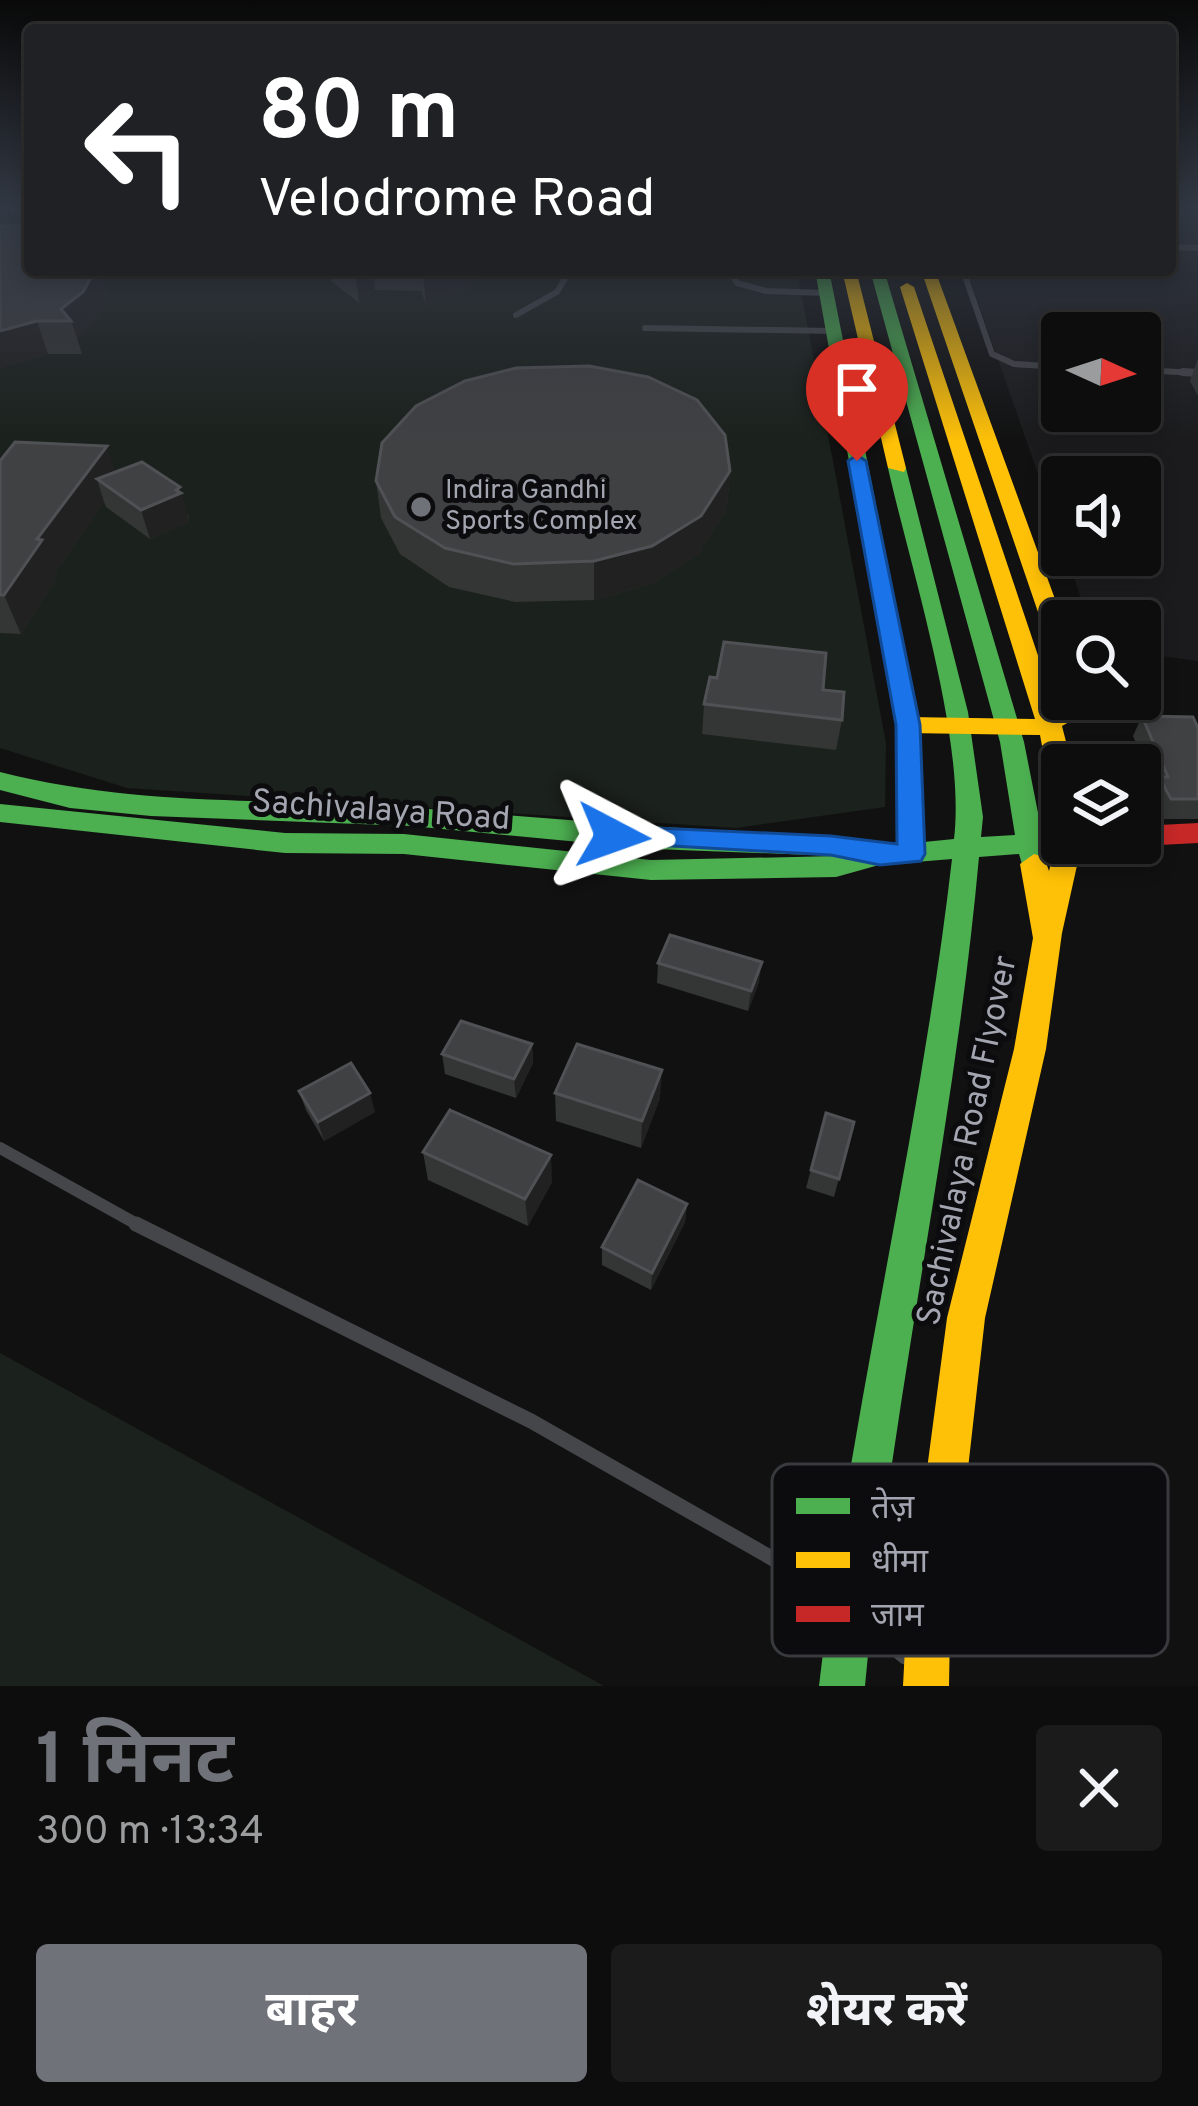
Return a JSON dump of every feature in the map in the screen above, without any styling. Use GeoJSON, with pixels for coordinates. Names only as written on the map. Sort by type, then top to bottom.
{"type":"FeatureCollection","features":[{"type":"Feature","properties":{"kind":"main road"},"geometry":{"type":"LineString","coordinates":[[826,285],[908,725],[911,854],[1041,844]]}},
{"type":"Feature","properties":{"kind":"main road","name":"Sachivalaya Road Flyover"},"geometry":{"type":"LineString","coordinates":[[853,285],[956,712],[970,817],[955,961],[870,1464]]}},
{"type":"Feature","properties":{"kind":"main road","name":"Sachivalaya Road Flyover"},"geometry":{"type":"LineString","coordinates":[[881,285],[1012,742],[1048,938],[1030,1049],[966,1318],[948,1464]]}},
{"type":"Feature","properties":{"kind":"main road"},"geometry":{"type":"LineString","coordinates":[[907,285],[1055,744]]}},
{"type":"Feature","properties":{"kind":"main road"},"geometry":{"type":"LineString","coordinates":[[933,285],[1044,600]]}},
{"type":"Feature","properties":{"kind":"main road"},"geometry":{"type":"LineString","coordinates":[[908,725],[1041,727],[1054,720]]}},
{"type":"Feature","properties":{"kind":"main road","name":"Sachivalaya Road"},"geometry":{"type":"LineString","coordinates":[[0,781],[70,799],[363,828],[831,845],[880,855],[911,854]]}},
{"type":"Feature","properties":{"kind":"main road","name":"Sachivalaya Road"},"geometry":{"type":"LineString","coordinates":[[0,813],[285,843],[363,828]]}},
{"type":"Feature","properties":{"kind":"main road"},"geometry":{"type":"LineString","coordinates":[[1161,835],[1198,833]]}},
{"type":"Feature","properties":{"kind":"main road"},"geometry":{"type":"LineString","coordinates":[[1048,938],[1062,864]]}},
{"type":"Feature","properties":{"kind":"main road","name":"Sachivalaya Road Flyover"},"geometry":{"type":"LineString","coordinates":[[842,1686],[845,1656]]}},
{"type":"Feature","properties":{"kind":"main road","name":"Sachivalaya Road Flyover"},"geometry":{"type":"LineString","coordinates":[[926,1686],[927,1656]]}},
{"type":"Feature","properties":{"kind":"lane"},"geometry":{"type":"LineString","coordinates":[[516,316],[524,306],[557,292],[559,285]]}},
{"type":"Feature","properties":{"kind":"lane"},"geometry":{"type":"LineString","coordinates":[[740,285],[787,285]]}},
{"type":"Feature","properties":{"kind":"lane"},"geometry":{"type":"LineString","coordinates":[[968,285],[992,354],[1014,364],[1041,366]]}},
{"type":"Feature","properties":{"kind":"lane"},"geometry":{"type":"LineString","coordinates":[[645,328],[833,331]]}},
{"type":"Feature","properties":{"kind":"lane"},"geometry":{"type":"LineString","coordinates":[[1161,371],[1198,373]]}},
{"type":"Feature","properties":{"kind":"lane"},"geometry":{"type":"LineString","coordinates":[[0,1148],[175,1246],[531,1421],[772,1558]]}},
{"type":"Feature","properties":{"kind":"lane"},"geometry":{"type":"LineString","coordinates":[[903,1656],[942,1686]]}},
{"type":"Feature","properties":{"kind":"shaded area","name":"Indira Gandhi Sports Complex"},"geometry":{"type":"Polygon","coordinates":[[[0,285],[800,285],[886,743],[885,807],[736,828],[127,788],[0,748],[0,285]]]}},
{"type":"Feature","properties":{"kind":"shaded area"},"geometry":{"type":"Polygon","coordinates":[[[972,285],[1198,285],[1198,661],[1161,656],[1161,600],[1082,600],[1073,576],[1161,576],[1161,456],[1041,456],[1041,483],[972,285]]]}},
{"type":"Feature","properties":{"kind":"shaded area"},"geometry":{"type":"Polygon","coordinates":[[[0,1353],[604,1686],[0,1686],[0,1353]]]}},
{"type":"Feature","properties":{"kind":"building"},"geometry":{"type":"Polygon","coordinates":[[[0,285],[87,285],[61,309],[71,321],[37,321],[0,331],[0,285]]]}},
{"type":"Feature","properties":{"kind":"building"},"geometry":{"type":"Polygon","coordinates":[[[589,366],[648,377],[697,400],[725,435],[730,471],[701,516],[652,546],[594,561],[513,564],[445,548],[395,517],[376,481],[382,443],[416,406],[465,381],[516,368],[589,366]]]}},
{"type":"Feature","properties":{"kind":"building"},"geometry":{"type":"Polygon","coordinates":[[[15,442],[107,446],[0,595],[0,461],[15,442]]]}},
{"type":"Feature","properties":{"kind":"building"},"geometry":{"type":"Polygon","coordinates":[[[142,462],[180,487],[176,490],[181,493],[141,510],[97,479],[142,462]]]}},
{"type":"Feature","properties":{"kind":"building"},"geometry":{"type":"Polygon","coordinates":[[[724,642],[826,653],[823,690],[844,692],[842,720],[704,704],[710,677],[717,678],[724,642]]]}},
{"type":"Feature","properties":{"kind":"building"},"geometry":{"type":"Polygon","coordinates":[[[1193,717],[1198,728],[1198,799],[1171,799],[1161,781],[1168,777],[1161,744],[1154,744],[1144,720],[1193,717]]]}},
{"type":"Feature","properties":{"kind":"building"},"geometry":{"type":"Polygon","coordinates":[[[670,935],[762,962],[751,991],[658,963],[670,935]]]}},
{"type":"Feature","properties":{"kind":"building"},"geometry":{"type":"Polygon","coordinates":[[[461,1021],[532,1044],[514,1079],[442,1054],[461,1021]]]}},
{"type":"Feature","properties":{"kind":"building"},"geometry":{"type":"Polygon","coordinates":[[[577,1044],[662,1070],[642,1121],[555,1093],[577,1044]]]}},
{"type":"Feature","properties":{"kind":"building"},"geometry":{"type":"Polygon","coordinates":[[[351,1063],[370,1093],[318,1122],[299,1091],[351,1063]]]}},
{"type":"Feature","properties":{"kind":"building"},"geometry":{"type":"Polygon","coordinates":[[[450,1110],[551,1155],[525,1199],[423,1152],[450,1110]]]}},
{"type":"Feature","properties":{"kind":"building"},"geometry":{"type":"Polygon","coordinates":[[[826,1113],[854,1122],[839,1179],[811,1170],[826,1113]]]}},
{"type":"Feature","properties":{"kind":"building"},"geometry":{"type":"Polygon","coordinates":[[[638,1180],[687,1204],[652,1273],[602,1247],[638,1180]]]}},
{"type":"Feature","properties":{"kind":"traffic: fast"},"geometry":{"type":"LineString","coordinates":[[825,285],[908,725],[911,854]]}},
{"type":"Feature","properties":{"kind":"traffic: fast"},"geometry":{"type":"LineString","coordinates":[[881,285],[1012,742],[1034,864]]}},
{"type":"Feature","properties":{"kind":"traffic: fast"},"geometry":{"type":"LineString","coordinates":[[870,1464],[955,961],[970,817],[956,712],[897,468]]}},
{"type":"Feature","properties":{"kind":"traffic: fast"},"geometry":{"type":"LineString","coordinates":[[0,781],[70,799],[151,807],[411,817],[653,839],[831,845],[880,855],[1041,843]]}},
{"type":"Feature","properties":{"kind":"traffic: fast"},"geometry":{"type":"LineString","coordinates":[[0,813],[285,843],[404,844],[651,870],[836,867],[869,858]]}},
{"type":"Feature","properties":{"kind":"traffic: fast"},"geometry":{"type":"LineString","coordinates":[[842,1686],[845,1656]]}},
{"type":"Feature","properties":{"kind":"traffic: slow"},"geometry":{"type":"LineString","coordinates":[[853,285],[897,468]]}},
{"type":"Feature","properties":{"kind":"traffic: slow"},"geometry":{"type":"LineString","coordinates":[[933,285],[1044,600]]}},
{"type":"Feature","properties":{"kind":"traffic: slow"},"geometry":{"type":"LineString","coordinates":[[907,287],[1055,744]]}},
{"type":"Feature","properties":{"kind":"traffic: slow"},"geometry":{"type":"LineString","coordinates":[[908,725],[1041,727],[1054,720]]}},
{"type":"Feature","properties":{"kind":"traffic: slow"},"geometry":{"type":"LineString","coordinates":[[948,1464],[966,1318],[1030,1049],[1048,938],[1034,864]]}},
{"type":"Feature","properties":{"kind":"traffic: slow"},"geometry":{"type":"LineString","coordinates":[[1051,926],[1064,864]]}},
{"type":"Feature","properties":{"kind":"traffic: slow"},"geometry":{"type":"LineString","coordinates":[[926,1686],[927,1656]]}},
{"type":"Feature","properties":{"kind":"traffic: jam"},"geometry":{"type":"LineString","coordinates":[[1161,835],[1198,833]]}},
{"type":"Feature","properties":{"kind":"place","name":"Indira Gandhi Sports Complex"},"geometry":{"type":"Point","coordinates":[421,507]}},
{"type":"Feature","properties":{"kind":"route"},"geometry":{"type":"LineString","coordinates":[[613,836],[831,845],[880,855],[911,854],[908,725],[857,461]]}}]}
